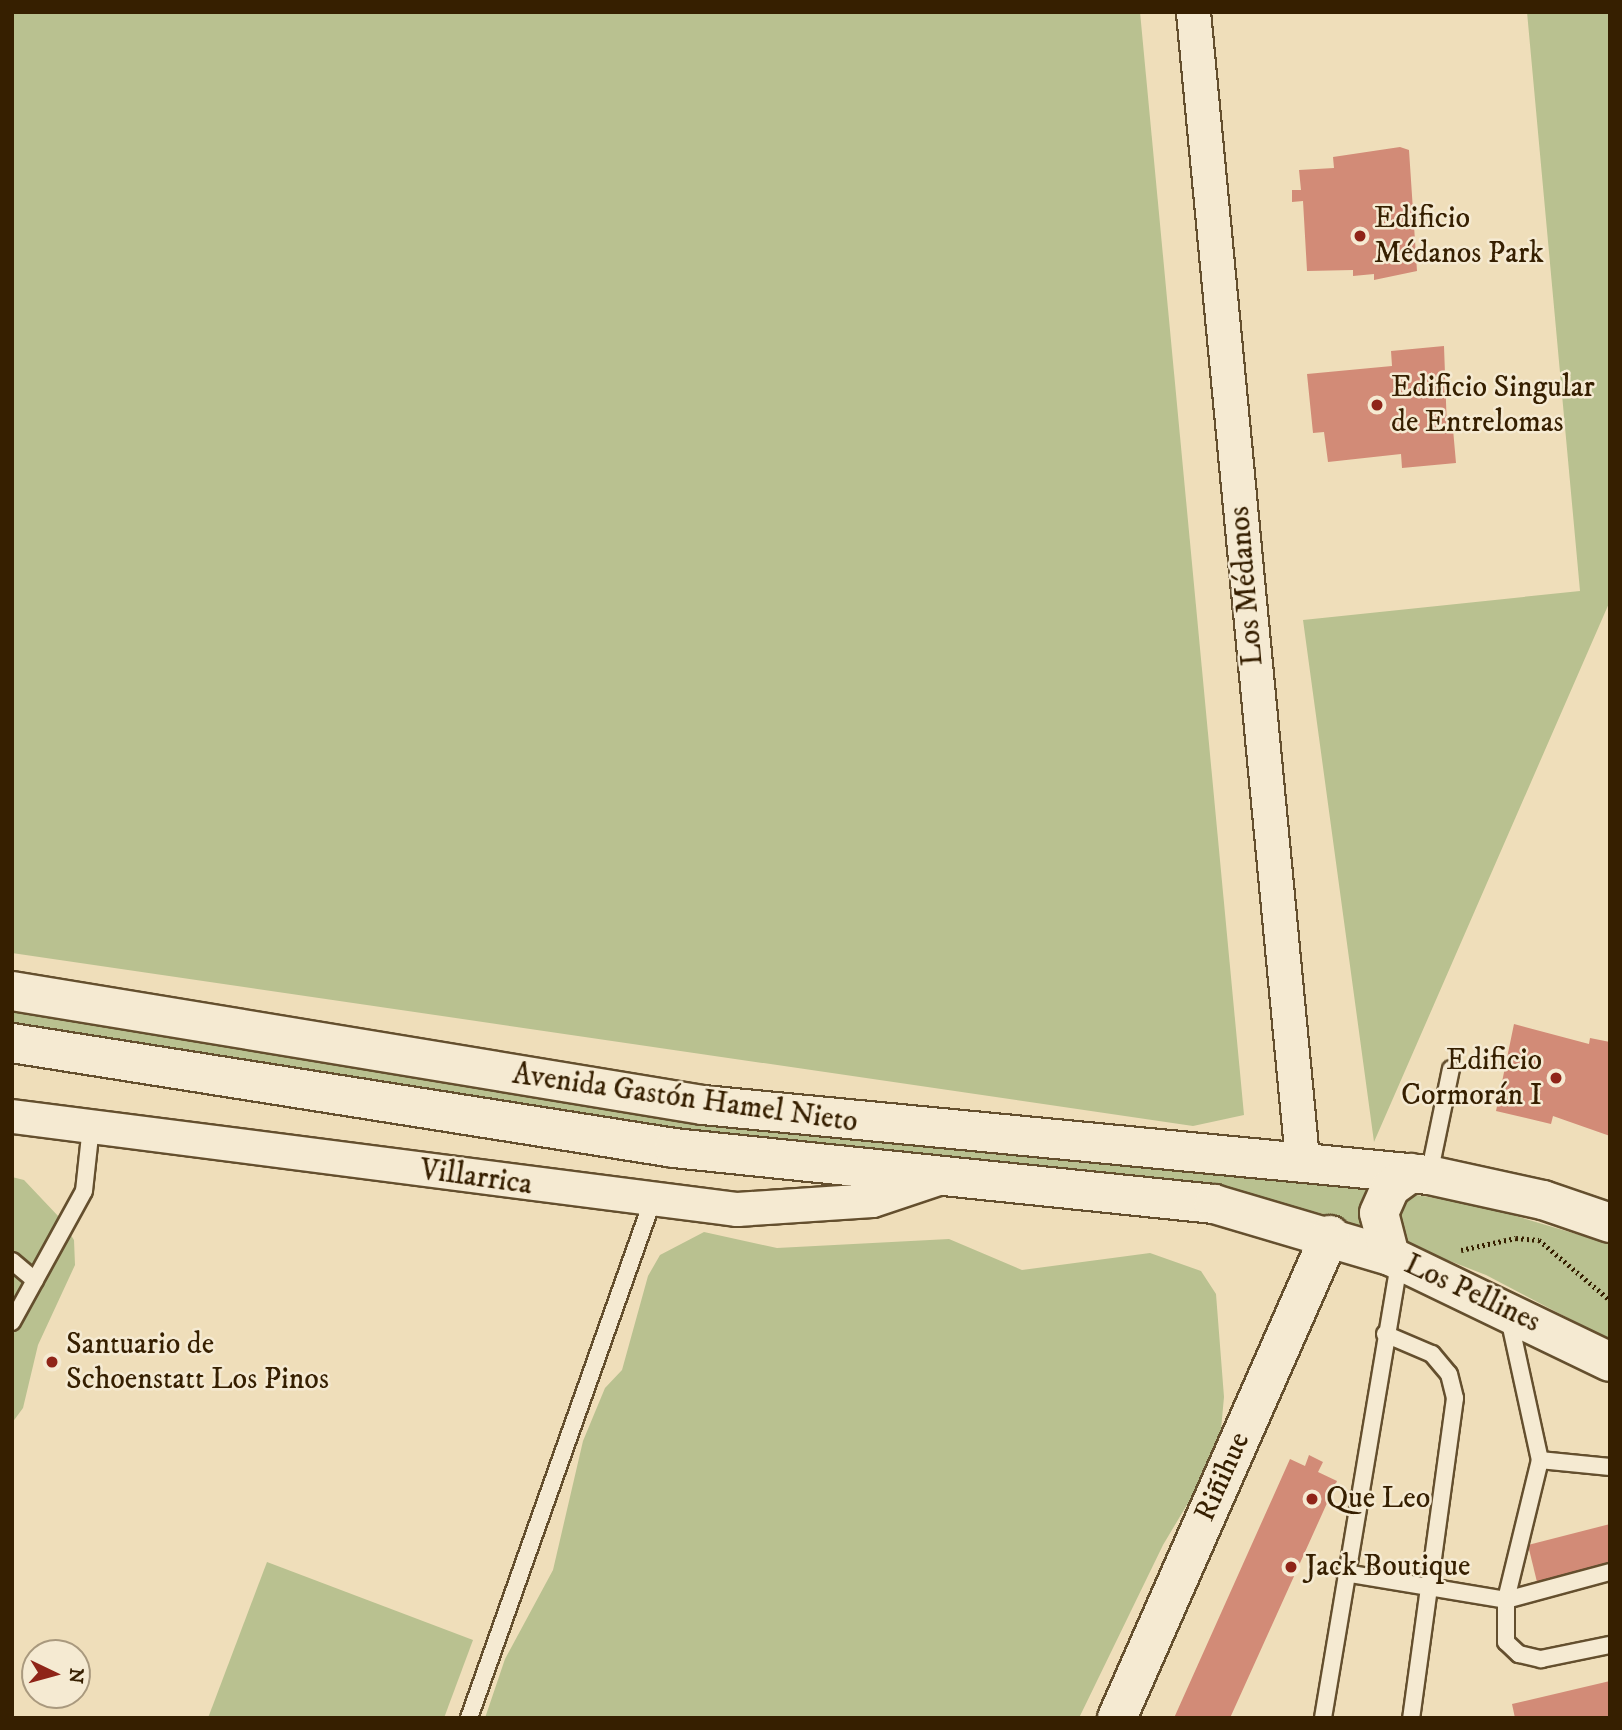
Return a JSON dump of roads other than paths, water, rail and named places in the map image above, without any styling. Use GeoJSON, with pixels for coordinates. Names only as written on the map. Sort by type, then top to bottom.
{"type":"FeatureCollection","features":[{"type":"Feature","properties":{"kind":"main road","name":"Avenida Gastón Hamel Nieto"},"geometry":{"type":"LineString","coordinates":[[12,991],[703,1105],[1302,1159],[1420,1174]]}},
{"type":"Feature","properties":{"kind":"main road","name":"Avenida Gastón Hamel Nieto"},"geometry":{"type":"LineString","coordinates":[[12,1043],[661,1146],[938,1178],[1175,1198],[1330,1236]]}},
{"type":"Feature","properties":{"kind":"main road"},"geometry":{"type":"LineString","coordinates":[[1406,1263],[1379,1213],[1390,1188],[1420,1174],[1532,1197],[1610,1223]]}},
{"type":"Feature","properties":{"kind":"main road","name":"Los Pellines"},"geometry":{"type":"LineString","coordinates":[[1330,1236],[1406,1263],[1507,1308],[1610,1362]]}},
{"type":"Feature","properties":{"kind":"main road","name":"Riñihue"},"geometry":{"type":"LineString","coordinates":[[1117,1718],[1330,1236]]}},
{"type":"Feature","properties":{"kind":"street","name":"Los Médanos"},"geometry":{"type":"LineString","coordinates":[[1193,12],[1302,1159]]}},
{"type":"Feature","properties":{"kind":"street","name":"Villarrica"},"geometry":{"type":"LineString","coordinates":[[12,1116],[652,1202],[794,1210],[872,1200],[938,1178]]}},
{"type":"Feature","properties":{"kind":"lane"},"geometry":{"type":"LineString","coordinates":[[1420,1174],[1451,1069]]}},
{"type":"Feature","properties":{"kind":"lane"},"geometry":{"type":"LineString","coordinates":[[12,1322],[84,1191],[91,1127]]}},
{"type":"Feature","properties":{"kind":"lane"},"geometry":{"type":"LineString","coordinates":[[469,1718],[652,1202]]}},
{"type":"Feature","properties":{"kind":"lane"},"geometry":{"type":"LineString","coordinates":[[12,1261],[35,1280]]}},
{"type":"Feature","properties":{"kind":"lane"},"geometry":{"type":"LineString","coordinates":[[1323,1718],[1385,1334],[1406,1263]]}},
{"type":"Feature","properties":{"kind":"lane"},"geometry":{"type":"LineString","coordinates":[[1507,1308],[1540,1460],[1506,1600],[1506,1642],[1519,1654],[1542,1659],[1610,1645]]}},
{"type":"Feature","properties":{"kind":"lane"},"geometry":{"type":"LineString","coordinates":[[1385,1334],[1432,1354],[1453,1386],[1431,1584],[1411,1718]]}},
{"type":"Feature","properties":{"kind":"lane"},"geometry":{"type":"LineString","coordinates":[[1540,1460],[1610,1467]]}},
{"type":"Feature","properties":{"kind":"lane"},"geometry":{"type":"LineString","coordinates":[[1345,1573],[1431,1584],[1506,1600],[1610,1572]]}},
{"type":"Feature","properties":{"kind":"place","name":"Edificio Médanos Park"},"geometry":{"type":"Point","coordinates":[1360,236]}},
{"type":"Feature","properties":{"kind":"place","name":"Edificio Singular de Entrelomas"},"geometry":{"type":"Point","coordinates":[1377,405]}},
{"type":"Feature","properties":{"kind":"place","name":"Edificio Cormorán I"},"geometry":{"type":"Point","coordinates":[1556,1078]}},
{"type":"Feature","properties":{"kind":"place","name":"Santuario de Schoenstatt Los Pinos"},"geometry":{"type":"Point","coordinates":[52,1362]}},
{"type":"Feature","properties":{"kind":"place","name":"Que Leo"},"geometry":{"type":"Point","coordinates":[1312,1499]}},
{"type":"Feature","properties":{"kind":"place","name":"Jack Boutique"},"geometry":{"type":"Point","coordinates":[1291,1567]}}]}
